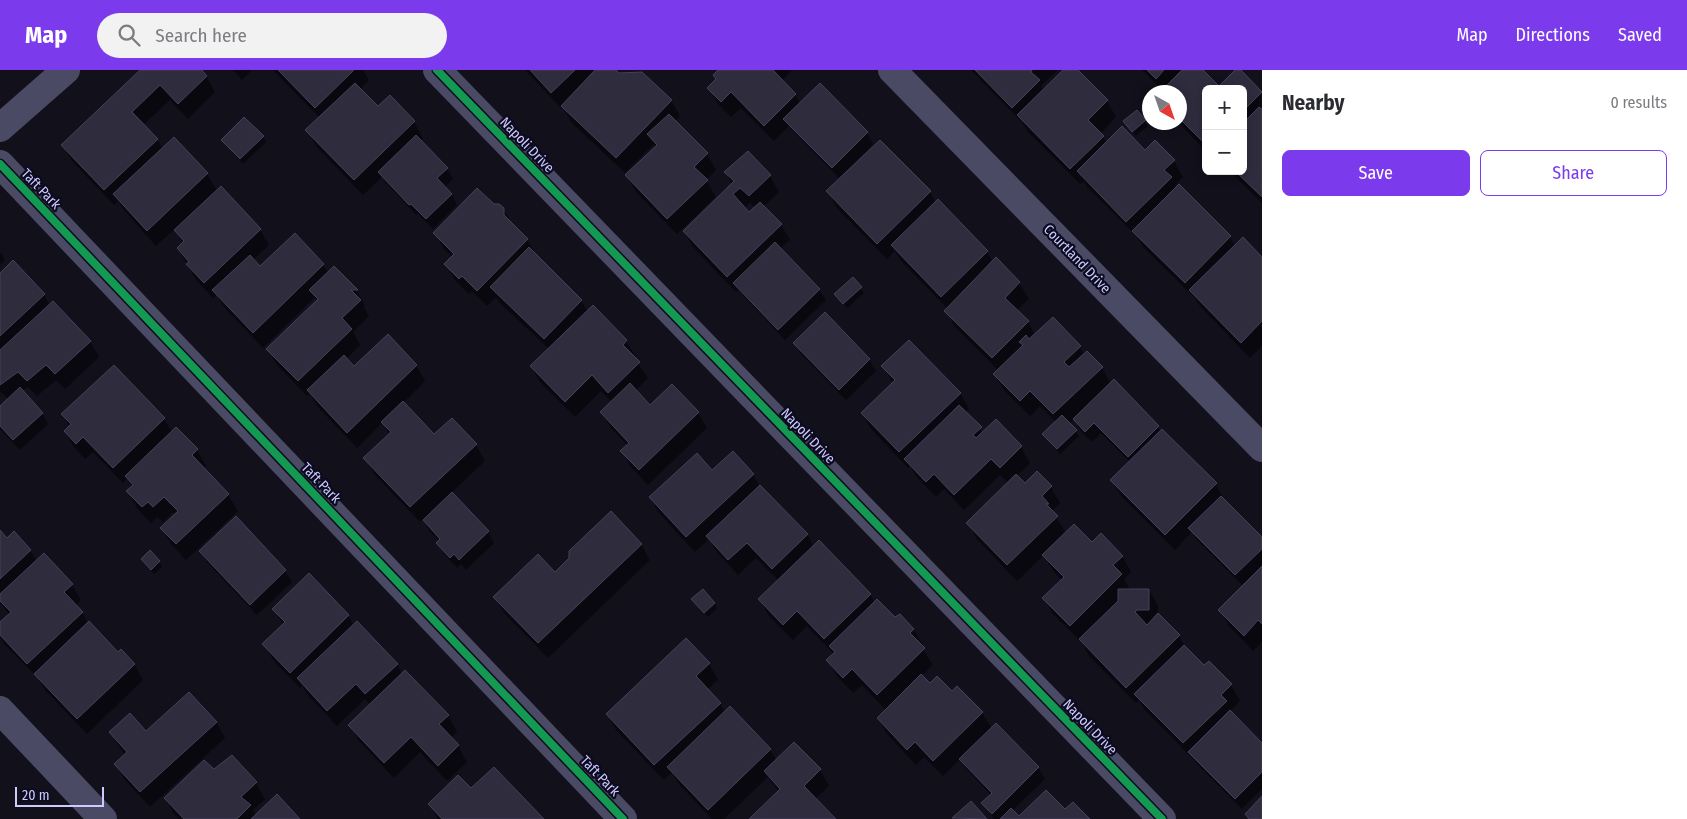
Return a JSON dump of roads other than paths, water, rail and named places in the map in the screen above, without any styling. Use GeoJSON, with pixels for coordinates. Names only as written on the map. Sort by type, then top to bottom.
{"type":"FeatureCollection","features":[{"type":"Feature","properties":{"kind":"street"},"geometry":{"type":"LineString","coordinates":[[0,128],[66,70]]}},
{"type":"Feature","properties":{"kind":"street","name":"Napoli Drive"},"geometry":{"type":"LineString","coordinates":[[437,70],[1162,819]]}},
{"type":"Feature","properties":{"kind":"street","name":"Courtland Drive"},"geometry":{"type":"LineString","coordinates":[[892,70],[1262,448]]}},
{"type":"Feature","properties":{"kind":"street","name":"Taft Park"},"geometry":{"type":"LineString","coordinates":[[0,164],[623,819]]}},
{"type":"Feature","properties":{"kind":"street"},"geometry":{"type":"LineString","coordinates":[[0,710],[103,819]]}}]}
